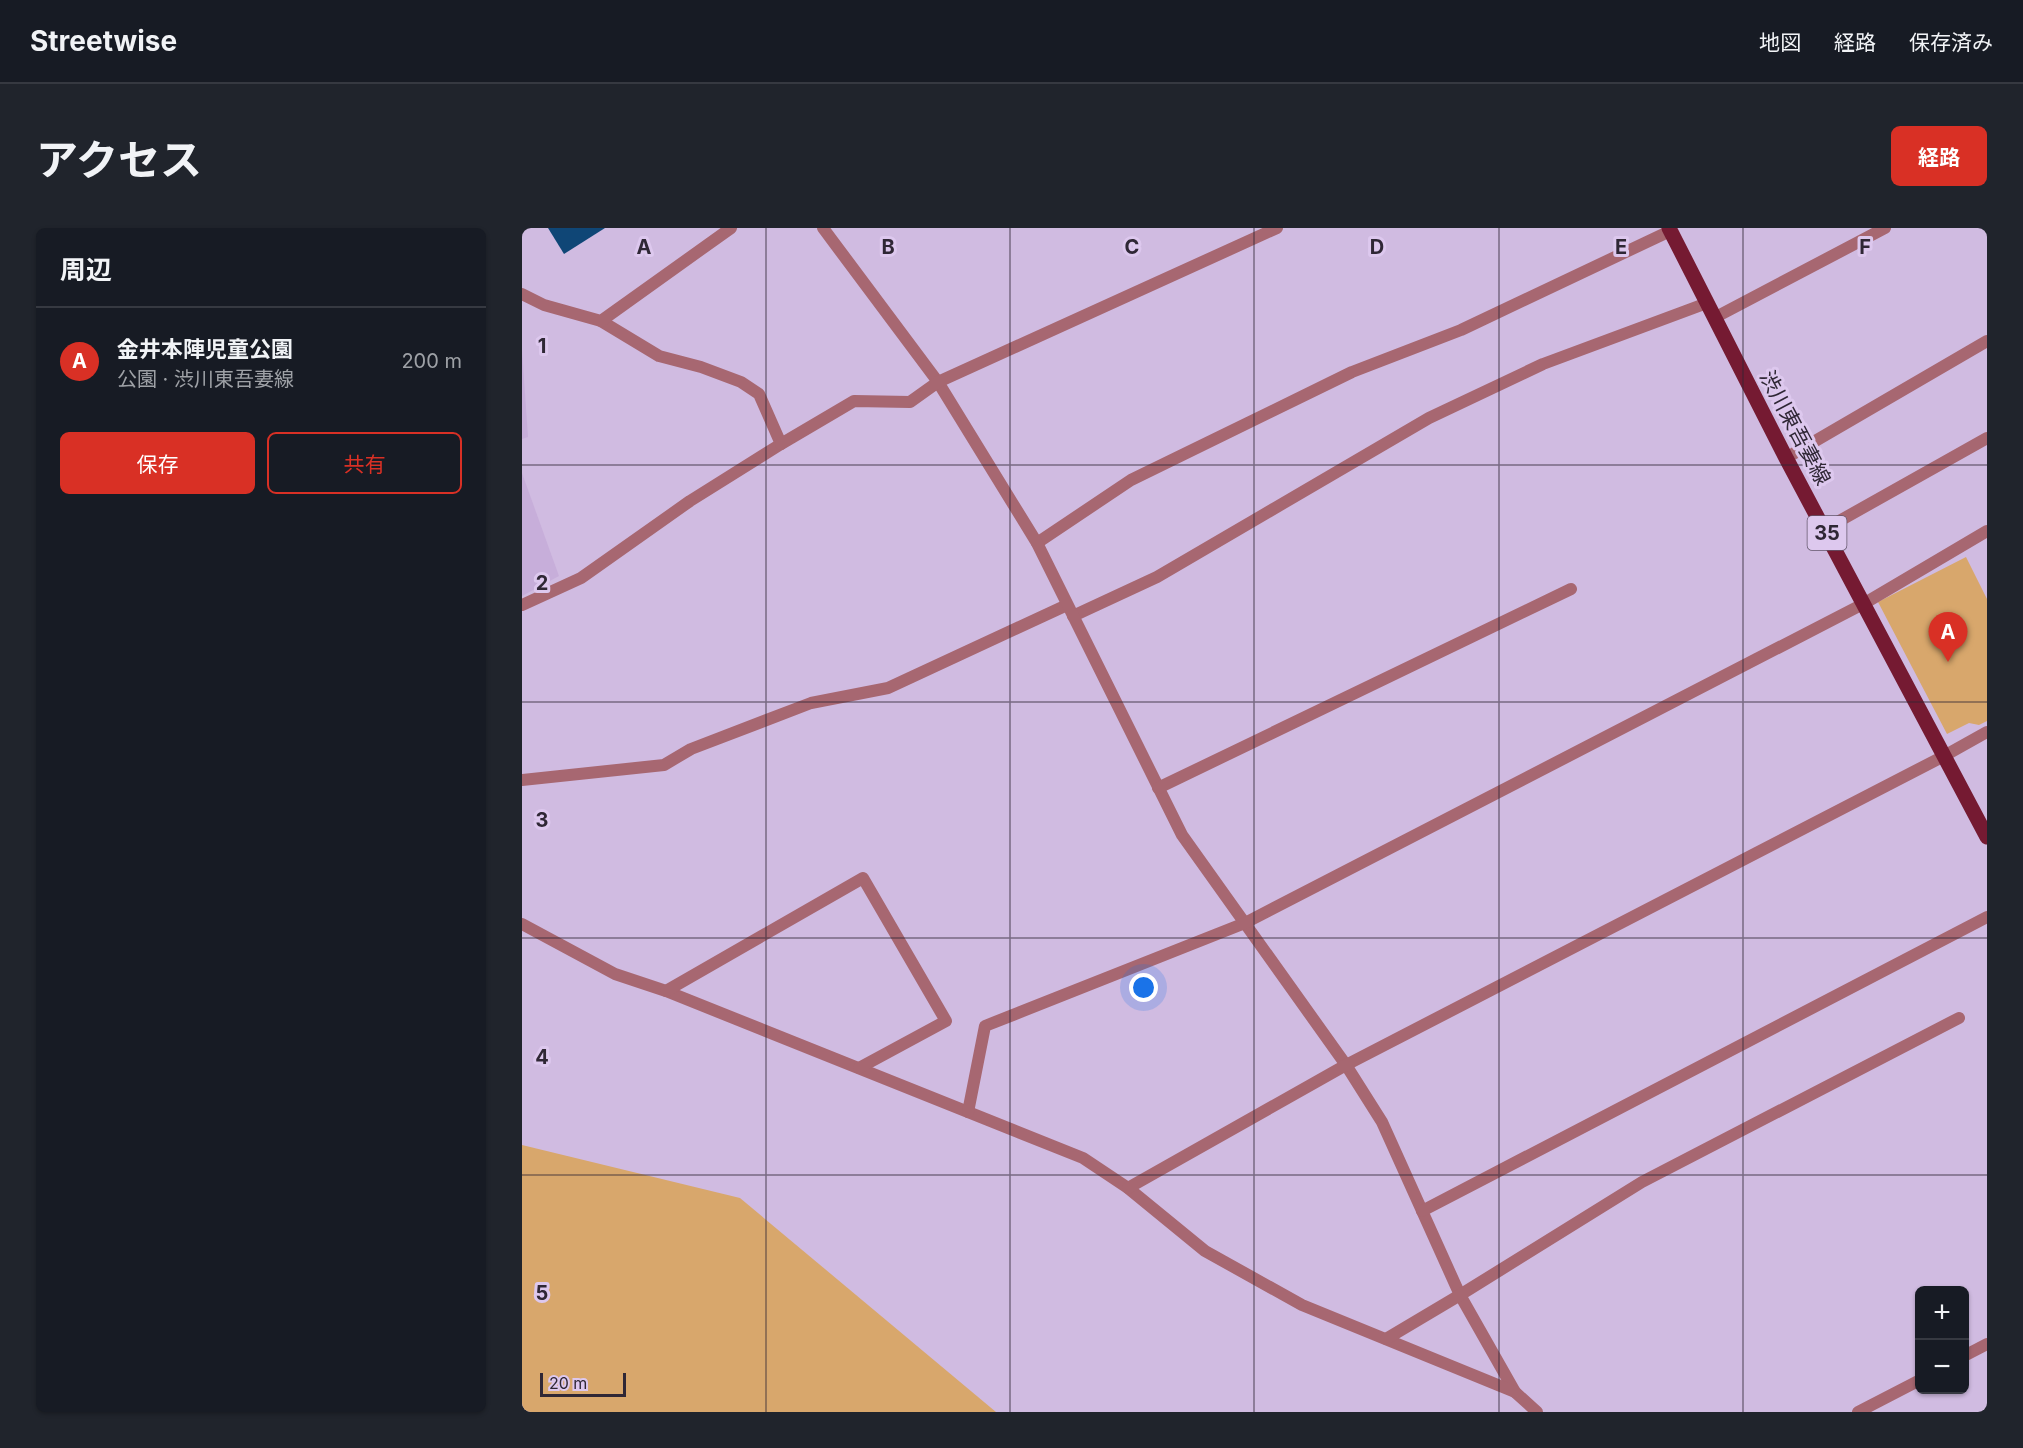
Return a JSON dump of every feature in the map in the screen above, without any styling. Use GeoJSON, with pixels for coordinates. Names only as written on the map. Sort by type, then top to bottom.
{"type":"FeatureCollection","features":[{"type":"Feature","properties":{"kind":"main road","name":"渋川東吾妻線"},"geometry":{"type":"LineString","coordinates":[[1670,229],[1786,458],[1865,603],[1987,837]]}},
{"type":"Feature","properties":{"kind":"street"},"geometry":{"type":"LineString","coordinates":[[601,321],[731,228]]}},
{"type":"Feature","properties":{"kind":"street"},"geometry":{"type":"LineString","coordinates":[[823,228],[938,382],[1037,543],[1182,836],[1346,1065],[1382,1122],[1460,1295],[1515,1392]]}},
{"type":"Feature","properties":{"kind":"street"},"geometry":{"type":"LineString","coordinates":[[522,605],[581,578],[690,501],[854,401],[910,402],[938,382],[1277,228]]}},
{"type":"Feature","properties":{"kind":"street"},"geometry":{"type":"LineString","coordinates":[[1714,318],[1885,228]]}},
{"type":"Feature","properties":{"kind":"street"},"geometry":{"type":"LineString","coordinates":[[1037,543],[1131,480],[1352,372],[1461,330],[1670,229]]}},
{"type":"Feature","properties":{"kind":"street"},"geometry":{"type":"LineString","coordinates":[[522,294],[544,305],[601,321],[659,356],[731,378],[759,394],[781,444]]}},
{"type":"Feature","properties":{"kind":"street"},"geometry":{"type":"LineString","coordinates":[[522,780],[664,765],[691,749],[811,703],[888,688],[1157,577],[1430,418],[1543,364],[1707,303]]}},
{"type":"Feature","properties":{"kind":"street"},"geometry":{"type":"LineString","coordinates":[[1786,458],[1987,341]]}},
{"type":"Feature","properties":{"kind":"street"},"geometry":{"type":"LineString","coordinates":[[1825,529],[1987,438]]}},
{"type":"Feature","properties":{"kind":"street"},"geometry":{"type":"LineString","coordinates":[[968,1112],[985,1026],[1245,923],[1865,603],[1987,531]]}},
{"type":"Feature","properties":{"kind":"street"},"geometry":{"type":"LineString","coordinates":[[1158,788],[1571,589]]}},
{"type":"Feature","properties":{"kind":"street"},"geometry":{"type":"LineString","coordinates":[[1128,1188],[1346,1065],[1987,732]]}},
{"type":"Feature","properties":{"kind":"street"},"geometry":{"type":"LineString","coordinates":[[666,990],[863,878],[946,1021],[859,1068]]}},
{"type":"Feature","properties":{"kind":"street"},"geometry":{"type":"LineString","coordinates":[[1422,1211],[1987,917]]}},
{"type":"Feature","properties":{"kind":"street"},"geometry":{"type":"LineString","coordinates":[[522,924],[615,974],[666,990],[1083,1158],[1128,1188],[1205,1251],[1302,1305],[1515,1392],[1538,1412]]}},
{"type":"Feature","properties":{"kind":"street"},"geometry":{"type":"LineString","coordinates":[[1386,1339],[1642,1182],[1959,1018]]}},
{"type":"Feature","properties":{"kind":"street"},"geometry":{"type":"LineString","coordinates":[[1969,1354],[1987,1344]]}},
{"type":"Feature","properties":{"kind":"street"},"geometry":{"type":"LineString","coordinates":[[1858,1412],[1915,1383]]}},
{"type":"Feature","properties":{"kind":"shaded area"},"geometry":{"type":"Polygon","coordinates":[[[522,350],[528,437],[522,439],[522,350]]]}},
{"type":"Feature","properties":{"kind":"shaded area"},"geometry":{"type":"Polygon","coordinates":[[[522,473],[559,576],[522,596],[522,473]]]}},
{"type":"Feature","properties":{"kind":"shaded area"},"geometry":{"type":"Polygon","coordinates":[[[1966,557],[1987,599],[1987,721],[1979,725],[1969,723],[1947,734],[1878,602],[1966,557]]]}},
{"type":"Feature","properties":{"kind":"shaded area"},"geometry":{"type":"Polygon","coordinates":[[[522,1145],[740,1198],[996,1412],[522,1412],[522,1145]]]}},
{"type":"Feature","properties":{"kind":"building"},"geometry":{"type":"Polygon","coordinates":[[[548,228],[605,228],[564,254],[548,228]]]}},
{"type":"Feature","properties":{"kind":"place","name":"金井本陣児童公園"},"geometry":{"type":"Point","coordinates":[1948,662]}}]}
